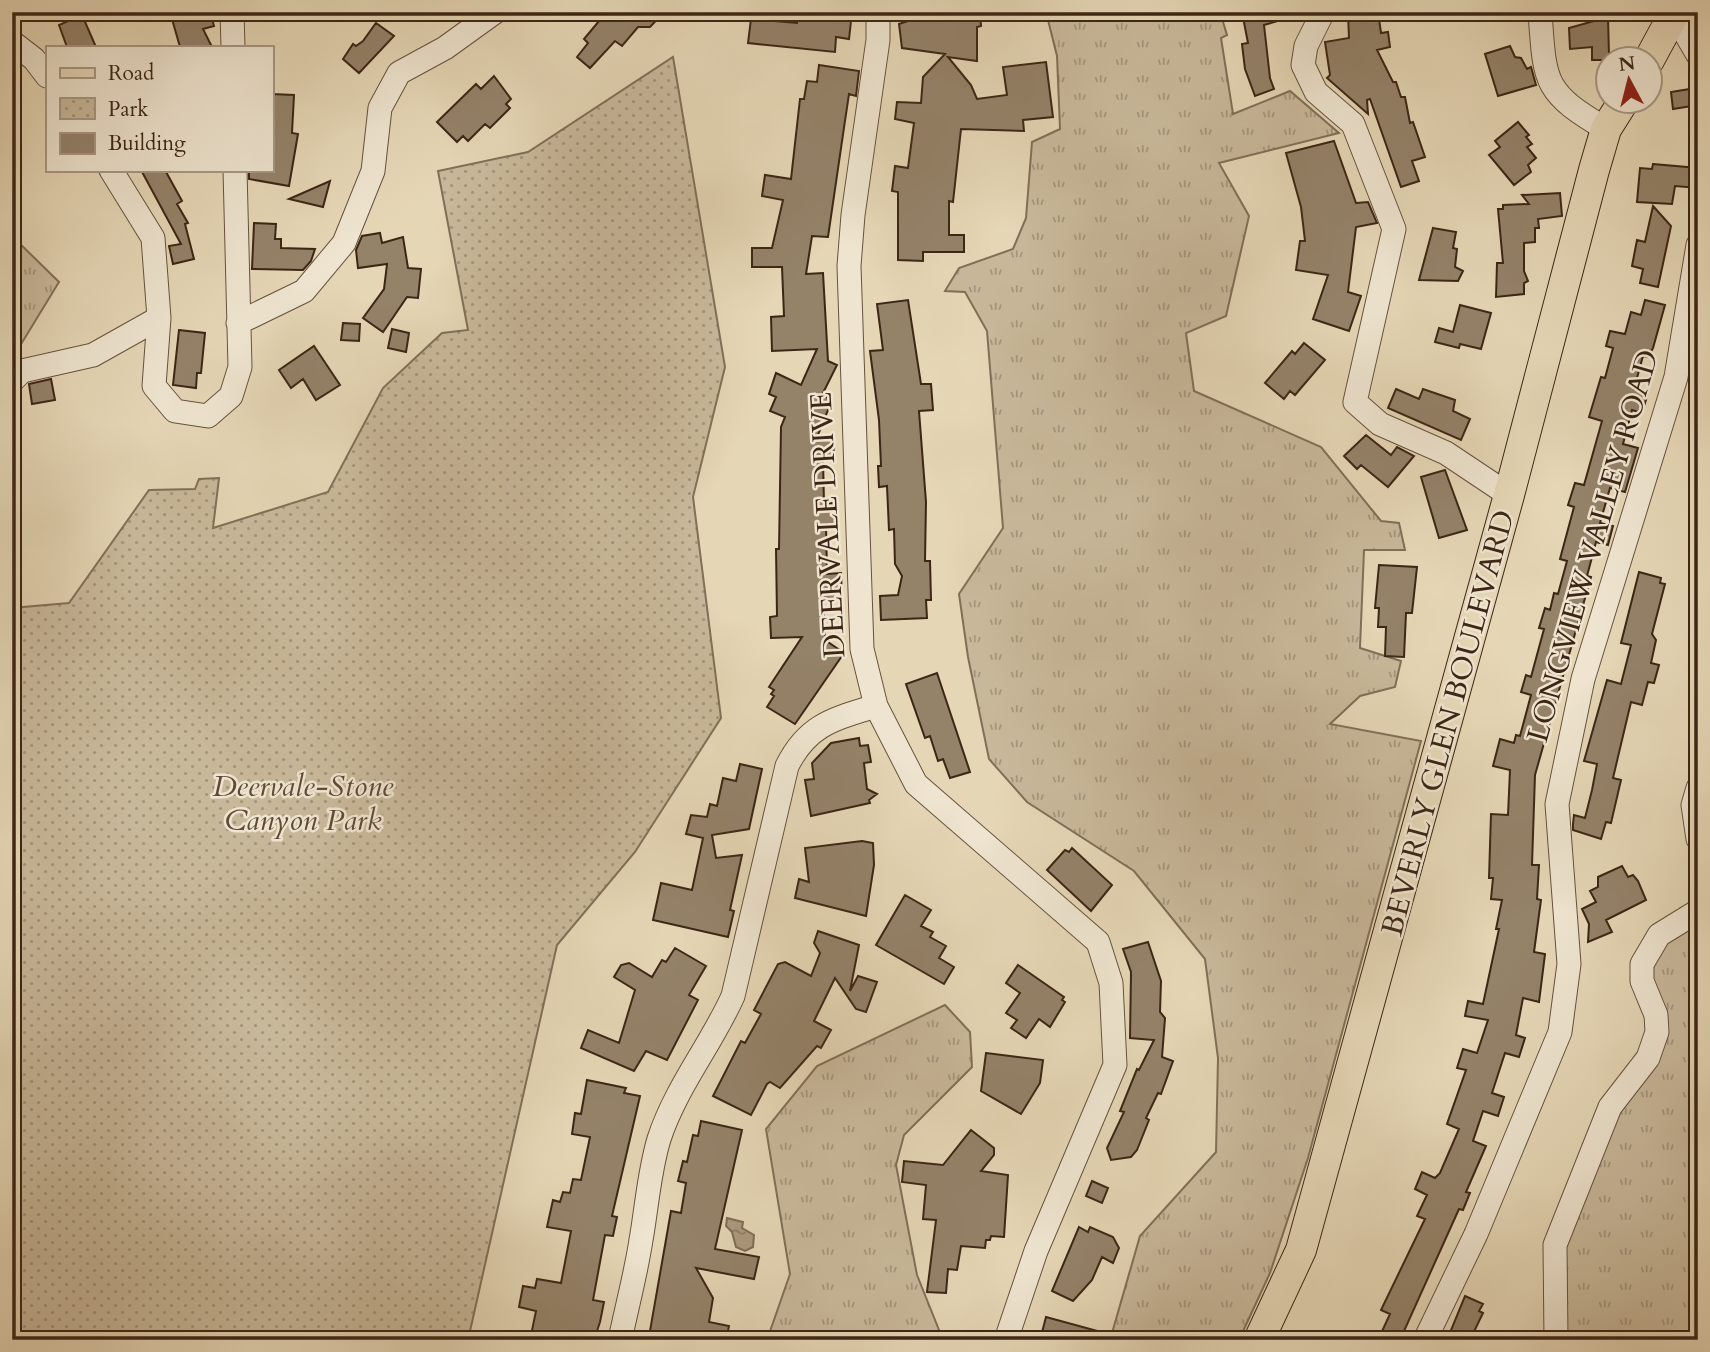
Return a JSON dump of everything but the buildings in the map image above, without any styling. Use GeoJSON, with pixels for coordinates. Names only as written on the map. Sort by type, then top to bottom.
{"type":"FeatureCollection","features":[{"type":"Feature","properties":{"kind":"main road"},"geometry":{"type":"LineString","coordinates":[[1656,46],[1675,14]]}},
{"type":"Feature","properties":{"kind":"main road","name":"BEVERLY GLEN BOULEVARD"},"geometry":{"type":"LineString","coordinates":[[1259,1340],[1301,1250],[1509,495],[1606,130],[1614,116]]}},
{"type":"Feature","properties":{"kind":"street"},"geometry":{"type":"LineString","coordinates":[[232,12],[233,46]]}},
{"type":"Feature","properties":{"kind":"street"},"geometry":{"type":"LineString","coordinates":[[238,323],[304,291],[344,243],[373,171],[380,108],[399,73],[445,48],[495,12]]}},
{"type":"Feature","properties":{"kind":"street","name":"DEERVALE DRIVE"},"geometry":{"type":"LineString","coordinates":[[878,12],[878,40],[853,215],[849,265],[862,649],[876,706],[916,784],[1098,942],[1111,983],[1115,1065],[1036,1251],[1006,1340]]}},
{"type":"Feature","properties":{"kind":"street"},"geometry":{"type":"LineString","coordinates":[[1323,12],[1306,46],[1303,65],[1316,92],[1353,124],[1394,229],[1355,402],[1380,424],[1446,453],[1509,495]]}},
{"type":"Feature","properties":{"kind":"street"},"geometry":{"type":"LineString","coordinates":[[1540,12],[1544,61],[1549,82],[1568,107],[1606,130]]}},
{"type":"Feature","properties":{"kind":"street"},"geometry":{"type":"LineString","coordinates":[[1675,14],[1698,55]]}},
{"type":"Feature","properties":{"kind":"street"},"geometry":{"type":"LineString","coordinates":[[12,42],[34,59],[46,75]]}},
{"type":"Feature","properties":{"kind":"street"},"geometry":{"type":"LineString","coordinates":[[112,172],[153,238],[159,318],[154,386],[175,411],[208,416],[231,396],[240,367],[235,172]]}},
{"type":"Feature","properties":{"kind":"street","name":"LONGVIEW VALLEY ROAD"},"geometry":{"type":"LineString","coordinates":[[1425,1340],[1476,1234],[1560,1032],[1569,964],[1557,804],[1583,679],[1676,377],[1698,245]]}},
{"type":"Feature","properties":{"kind":"street"},"geometry":{"type":"LineString","coordinates":[[12,381],[22,370],[93,355],[159,318]]}},
{"type":"Feature","properties":{"kind":"street"},"geometry":{"type":"LineString","coordinates":[[620,1340],[641,1240],[652,1165],[660,1136],[685,1080],[721,1023],[733,996],[787,765],[797,746],[808,734],[828,722],[876,706]]}},
{"type":"Feature","properties":{"kind":"street"},"geometry":{"type":"LineString","coordinates":[[1698,788],[1693,805],[1698,839]]}},
{"type":"Feature","properties":{"kind":"street"},"geometry":{"type":"LineString","coordinates":[[1556,1340],[1555,1245],[1610,1107],[1648,1058],[1657,1032],[1656,1015],[1643,981],[1642,964],[1659,934],[1698,911]]}},
{"type":"Feature","properties":{"kind":"green space"},"geometry":{"type":"Polygon","coordinates":[[[1046,12],[1220,12],[1227,35],[1221,38],[1233,114],[1290,91],[1339,133],[1219,163],[1249,216],[1226,316],[1186,333],[1194,391],[1321,447],[1381,521],[1399,523],[1405,550],[1364,550],[1360,648],[1401,661],[1395,687],[1360,696],[1330,724],[1421,741],[1308,1158],[1270,1273],[1239,1340],[1110,1340],[1140,1236],[1216,1152],[1218,1058],[1205,959],[1134,871],[1027,802],[989,759],[968,657],[959,594],[1003,528],[987,331],[965,292],[945,291],[959,268],[1013,249],[1026,218],[1032,142],[1060,129],[1057,56],[1046,12]]]}},
{"type":"Feature","properties":{"kind":"green space","name":"Deervale-Stone Canyon Park"},"geometry":{"type":"Polygon","coordinates":[[[673,57],[725,367],[693,497],[721,718],[635,852],[557,945],[468,1340],[12,1340],[12,608],[69,603],[149,490],[195,489],[199,479],[219,478],[213,528],[328,492],[383,388],[442,333],[468,330],[438,171],[528,152],[673,57]]]}},
{"type":"Feature","properties":{"kind":"green space"},"geometry":{"type":"Polygon","coordinates":[[[12,236],[59,282],[12,359],[12,236]]]}},
{"type":"Feature","properties":{"kind":"green space"},"geometry":{"type":"Polygon","coordinates":[[[1698,919],[1698,1340],[1567,1340],[1564,1244],[1618,1106],[1650,1067],[1650,980],[1659,947],[1698,919]]]}},
{"type":"Feature","properties":{"kind":"green space"},"geometry":{"type":"Polygon","coordinates":[[[945,1005],[970,1032],[972,1067],[904,1135],[896,1165],[917,1275],[943,1340],[767,1340],[790,1274],[766,1129],[817,1066],[945,1005]]]}},
{"type":"Feature","properties":{"kind":"water"},"geometry":{"type":"Polygon","coordinates":[[[727,1218],[743,1222],[742,1228],[754,1235],[753,1247],[745,1251],[736,1247],[732,1232],[726,1226],[727,1218]]]}}]}
